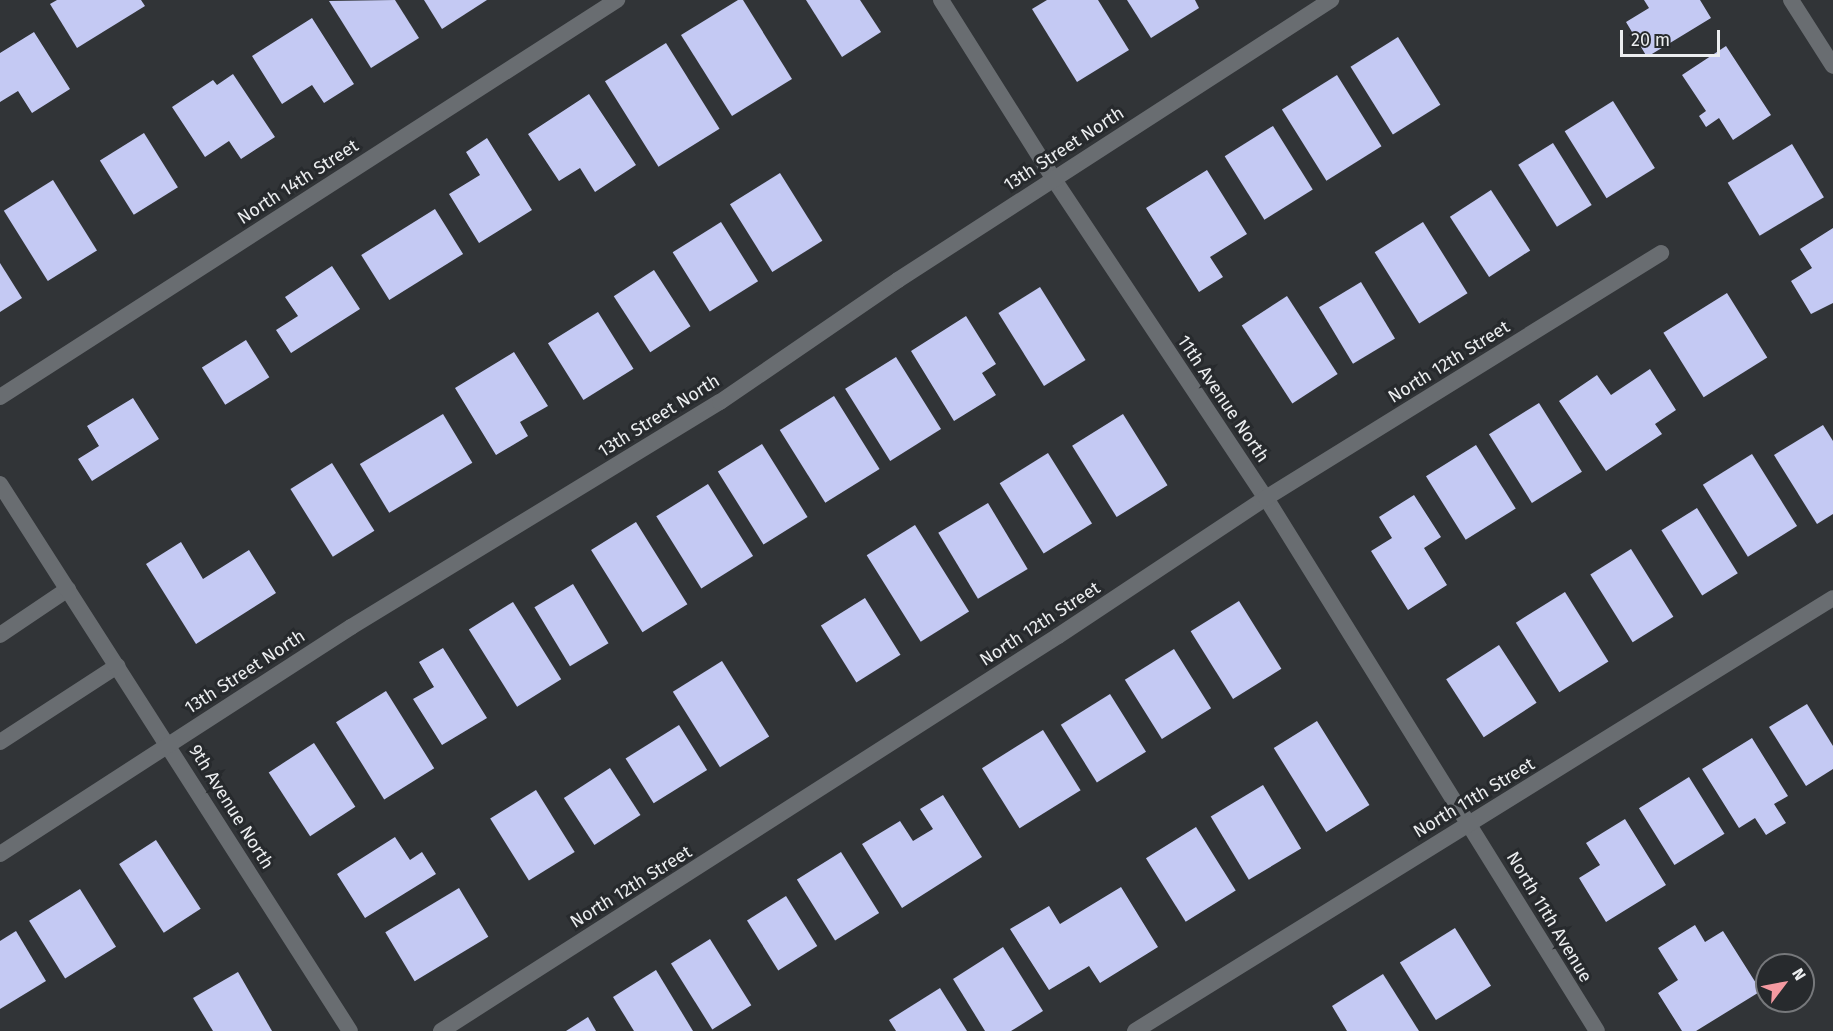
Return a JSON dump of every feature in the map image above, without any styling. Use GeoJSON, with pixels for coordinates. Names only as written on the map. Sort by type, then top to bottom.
{"type":"FeatureCollection","features":[{"type":"Feature","properties":{"kind":"street","name":"North 14th Street"},"geometry":{"type":"LineString","coordinates":[[0,397],[617,0]]}},
{"type":"Feature","properties":{"kind":"street","name":"11th Avenue North"},"geometry":{"type":"LineString","coordinates":[[941,0],[1053,178],[1266,498],[1468,823]]}},
{"type":"Feature","properties":{"kind":"street","name":"13th Street North"},"geometry":{"type":"LineString","coordinates":[[0,854],[351,627],[720,402],[1053,178],[1331,0]]}},
{"type":"Feature","properties":{"kind":"street"},"geometry":{"type":"LineString","coordinates":[[1791,0],[1833,66]]}},
{"type":"Feature","properties":{"kind":"street","name":"North 12th Street"},"geometry":{"type":"LineString","coordinates":[[441,1031],[1058,636],[1266,498],[1661,253]]}},
{"type":"Feature","properties":{"kind":"street","name":"9th Avenue North"},"geometry":{"type":"LineString","coordinates":[[0,484],[350,1031]]}},
{"type":"Feature","properties":{"kind":"street"},"geometry":{"type":"LineString","coordinates":[[0,635],[68,589]]}},
{"type":"Feature","properties":{"kind":"street","name":"North 11th Street"},"geometry":{"type":"LineString","coordinates":[[1135,1031],[1833,598]]}},
{"type":"Feature","properties":{"kind":"street"},"geometry":{"type":"LineString","coordinates":[[0,742],[117,666]]}},
{"type":"Feature","properties":{"kind":"street","name":"North 11th Avenue"},"geometry":{"type":"LineString","coordinates":[[1468,823],[1597,1031]]}},
{"type":"Feature","properties":{"kind":"building"},"geometry":{"type":"Polygon","coordinates":[[[57,0],[141,0],[145,6],[77,48],[50,4],[57,0]]]}},
{"type":"Feature","properties":{"kind":"building"},"geometry":{"type":"Polygon","coordinates":[[[395,0],[419,38],[371,68],[329,1],[395,0]]]}},
{"type":"Feature","properties":{"kind":"building"},"geometry":{"type":"Polygon","coordinates":[[[424,0],[487,0],[442,29],[424,0]]]}},
{"type":"Feature","properties":{"kind":"building"},"geometry":{"type":"Polygon","coordinates":[[[738,0],[743,0],[792,79],[732,116],[681,35],[738,0]]]}},
{"type":"Feature","properties":{"kind":"building"},"geometry":{"type":"Polygon","coordinates":[[[806,0],[860,0],[881,32],[842,57],[806,0]]]}},
{"type":"Feature","properties":{"kind":"building"},"geometry":{"type":"Polygon","coordinates":[[[1047,0],[1098,0],[1129,50],[1077,82],[1032,9],[1047,0]]]}},
{"type":"Feature","properties":{"kind":"building"},"geometry":{"type":"Polygon","coordinates":[[[1127,0],[1195,0],[1199,8],[1151,38],[1127,0]]]}},
{"type":"Feature","properties":{"kind":"building"},"geometry":{"type":"Polygon","coordinates":[[[1644,0],[1700,0],[1711,18],[1647,57],[1626,22],[1649,8],[1644,0]]]}},
{"type":"Feature","properties":{"kind":"building"},"geometry":{"type":"Polygon","coordinates":[[[312,18],[354,84],[324,103],[312,85],[282,104],[252,56],[312,18]]]}},
{"type":"Feature","properties":{"kind":"building"},"geometry":{"type":"Polygon","coordinates":[[[34,32],[70,89],[32,113],[18,91],[0,102],[0,53],[34,32]]]}},
{"type":"Feature","properties":{"kind":"building"},"geometry":{"type":"Polygon","coordinates":[[[1398,37],[1440,105],[1393,135],[1351,67],[1398,37]]]}},
{"type":"Feature","properties":{"kind":"building"},"geometry":{"type":"Polygon","coordinates":[[[666,43],[720,129],[658,167],[605,81],[666,43]]]}},
{"type":"Feature","properties":{"kind":"building"},"geometry":{"type":"Polygon","coordinates":[[[1726,46],[1771,115],[1733,140],[1719,118],[1706,127],[1699,116],[1706,111],[1682,75],[1726,46]]]}},
{"type":"Feature","properties":{"kind":"building"},"geometry":{"type":"Polygon","coordinates":[[[233,74],[275,137],[241,159],[229,141],[205,157],[172,107],[213,80],[217,85],[233,74]]]}},
{"type":"Feature","properties":{"kind":"building"},"geometry":{"type":"Polygon","coordinates":[[[1337,75],[1382,146],[1326,181],[1282,109],[1337,75]]]}},
{"type":"Feature","properties":{"kind":"building"},"geometry":{"type":"Polygon","coordinates":[[[589,94],[636,165],[595,192],[580,168],[559,181],[528,134],[589,94]]]}},
{"type":"Feature","properties":{"kind":"building"},"geometry":{"type":"Polygon","coordinates":[[[1613,101],[1655,168],[1607,198],[1565,131],[1613,101]]]}},
{"type":"Feature","properties":{"kind":"building"},"geometry":{"type":"Polygon","coordinates":[[[1273,126],[1313,190],[1264,220],[1225,156],[1273,126]]]}},
{"type":"Feature","properties":{"kind":"building"},"geometry":{"type":"Polygon","coordinates":[[[144,133],[178,187],[134,215],[100,161],[144,133]]]}},
{"type":"Feature","properties":{"kind":"building"},"geometry":{"type":"Polygon","coordinates":[[[487,138],[532,210],[479,243],[449,194],[480,175],[466,152],[487,138]]]}},
{"type":"Feature","properties":{"kind":"building"},"geometry":{"type":"Polygon","coordinates":[[[1553,143],[1592,205],[1557,227],[1518,165],[1553,143]]]}},
{"type":"Feature","properties":{"kind":"building"},"geometry":{"type":"Polygon","coordinates":[[[1792,144],[1824,197],[1760,236],[1728,183],[1792,144]]]}},
{"type":"Feature","properties":{"kind":"building"},"geometry":{"type":"Polygon","coordinates":[[[1207,170],[1247,234],[1210,257],[1223,277],[1199,292],[1146,208],[1207,170]]]}},
{"type":"Feature","properties":{"kind":"building"},"geometry":{"type":"Polygon","coordinates":[[[780,173],[822,241],[772,272],[730,204],[780,173]]]}},
{"type":"Feature","properties":{"kind":"building"},"geometry":{"type":"Polygon","coordinates":[[[53,180],[97,250],[48,281],[4,211],[53,180]]]}},
{"type":"Feature","properties":{"kind":"building"},"geometry":{"type":"Polygon","coordinates":[[[1491,190],[1530,250],[1489,277],[1450,217],[1491,190]]]}},
{"type":"Feature","properties":{"kind":"building"},"geometry":{"type":"Polygon","coordinates":[[[435,209],[463,254],[389,300],[361,255],[435,209]]]}},
{"type":"Feature","properties":{"kind":"building"},"geometry":{"type":"Polygon","coordinates":[[[721,222],[758,281],[710,312],[673,252],[721,222]]]}},
{"type":"Feature","properties":{"kind":"building"},"geometry":{"type":"Polygon","coordinates":[[[1423,222],[1468,293],[1419,323],[1375,252],[1423,222]]]}},
{"type":"Feature","properties":{"kind":"building"},"geometry":{"type":"Polygon","coordinates":[[[1833,228],[1833,303],[1811,314],[1791,281],[1812,268],[1800,249],[1833,228]]]}},
{"type":"Feature","properties":{"kind":"building"},"geometry":{"type":"Polygon","coordinates":[[[0,263],[22,298],[0,312],[0,263]]]}},
{"type":"Feature","properties":{"kind":"building"},"geometry":{"type":"Polygon","coordinates":[[[332,266],[360,309],[291,353],[276,330],[298,316],[285,297],[332,266]]]}},
{"type":"Feature","properties":{"kind":"building"},"geometry":{"type":"Polygon","coordinates":[[[654,270],[690,326],[650,352],[614,296],[654,270]]]}},
{"type":"Feature","properties":{"kind":"building"},"geometry":{"type":"Polygon","coordinates":[[[1361,282],[1395,339],[1353,364],[1319,307],[1361,282]]]}},
{"type":"Feature","properties":{"kind":"building"},"geometry":{"type":"Polygon","coordinates":[[[1040,287],[1086,360],[1044,386],[998,313],[1040,287]]]}},
{"type":"Feature","properties":{"kind":"building"},"geometry":{"type":"Polygon","coordinates":[[[1727,293],[1767,357],[1704,397],[1663,333],[1727,293]]]}},
{"type":"Feature","properties":{"kind":"building"},"geometry":{"type":"Polygon","coordinates":[[[1287,296],[1338,374],[1292,403],[1242,325],[1287,296]]]}},
{"type":"Feature","properties":{"kind":"building"},"geometry":{"type":"Polygon","coordinates":[[[598,312],[634,369],[583,400],[548,343],[598,312]]]}},
{"type":"Feature","properties":{"kind":"building"},"geometry":{"type":"Polygon","coordinates":[[[966,316],[996,364],[982,373],[996,395],[954,421],[911,351],[966,316]]]}},
{"type":"Feature","properties":{"kind":"building"},"geometry":{"type":"Polygon","coordinates":[[[246,340],[269,377],[225,405],[202,368],[246,340]]]}},
{"type":"Feature","properties":{"kind":"building"},"geometry":{"type":"Polygon","coordinates":[[[514,352],[548,406],[520,422],[528,436],[496,455],[455,388],[514,352]]]}},
{"type":"Feature","properties":{"kind":"building"},"geometry":{"type":"Polygon","coordinates":[[[896,357],[941,429],[890,461],[845,389],[896,357]]]}},
{"type":"Feature","properties":{"kind":"building"},"geometry":{"type":"Polygon","coordinates":[[[1650,369],[1676,410],[1655,424],[1662,434],[1606,471],[1559,401],[1597,375],[1611,395],[1650,369]]]}},
{"type":"Feature","properties":{"kind":"building"},"geometry":{"type":"Polygon","coordinates":[[[834,396],[880,469],[825,503],[780,430],[834,396]]]}},
{"type":"Feature","properties":{"kind":"building"},"geometry":{"type":"Polygon","coordinates":[[[133,398],[159,439],[92,481],[78,459],[99,446],[87,426],[133,398]]]}},
{"type":"Feature","properties":{"kind":"building"},"geometry":{"type":"Polygon","coordinates":[[[1539,403],[1582,472],[1532,503],[1489,434],[1539,403]]]}},
{"type":"Feature","properties":{"kind":"building"},"geometry":{"type":"Polygon","coordinates":[[[443,414],[472,463],[389,513],[360,464],[443,414]]]}},
{"type":"Feature","properties":{"kind":"building"},"geometry":{"type":"Polygon","coordinates":[[[1123,414],[1168,485],[1117,517],[1072,446],[1123,414]]]}},
{"type":"Feature","properties":{"kind":"building"},"geometry":{"type":"Polygon","coordinates":[[[1823,425],[1833,441],[1833,514],[1817,524],[1774,455],[1823,425]]]}},
{"type":"Feature","properties":{"kind":"building"},"geometry":{"type":"Polygon","coordinates":[[[762,444],[808,517],[763,544],[718,472],[762,444]]]}},
{"type":"Feature","properties":{"kind":"building"},"geometry":{"type":"Polygon","coordinates":[[[1476,445],[1516,509],[1466,540],[1426,476],[1476,445]]]}},
{"type":"Feature","properties":{"kind":"building"},"geometry":{"type":"Polygon","coordinates":[[[1048,453],[1092,523],[1044,554],[1000,483],[1048,453]]]}},
{"type":"Feature","properties":{"kind":"building"},"geometry":{"type":"Polygon","coordinates":[[[1752,454],[1797,526],[1748,557],[1703,485],[1752,454]]]}},
{"type":"Feature","properties":{"kind":"building"},"geometry":{"type":"Polygon","coordinates":[[[332,463],[374,531],[333,557],[290,489],[332,463]]]}},
{"type":"Feature","properties":{"kind":"building"},"geometry":{"type":"Polygon","coordinates":[[[708,484],[753,556],[701,588],[656,516],[708,484]]]}},
{"type":"Feature","properties":{"kind":"building"},"geometry":{"type":"Polygon","coordinates":[[[1414,495],[1441,537],[1424,548],[1447,585],[1408,610],[1371,551],[1392,538],[1379,517],[1414,495]]]}},
{"type":"Feature","properties":{"kind":"building"},"geometry":{"type":"Polygon","coordinates":[[[988,503],[1028,569],[978,599],[938,533],[988,503]]]}},
{"type":"Feature","properties":{"kind":"building"},"geometry":{"type":"Polygon","coordinates":[[[1697,508],[1738,573],[1702,596],[1661,530],[1697,508]]]}},
{"type":"Feature","properties":{"kind":"building"},"geometry":{"type":"Polygon","coordinates":[[[636,522],[687,604],[642,632],[591,550],[636,522]]]}},
{"type":"Feature","properties":{"kind":"building"},"geometry":{"type":"Polygon","coordinates":[[[915,525],[969,612],[921,642],[867,555],[915,525]]]}},
{"type":"Feature","properties":{"kind":"building"},"geometry":{"type":"Polygon","coordinates":[[[181,542],[203,579],[249,550],[276,593],[196,644],[146,564],[181,542]]]}},
{"type":"Feature","properties":{"kind":"building"},"geometry":{"type":"Polygon","coordinates":[[[1631,549],[1673,617],[1633,642],[1590,574],[1631,549]]]}},
{"type":"Feature","properties":{"kind":"building"},"geometry":{"type":"Polygon","coordinates":[[[573,584],[609,643],[570,666],[534,607],[573,584]]]}},
{"type":"Feature","properties":{"kind":"building"},"geometry":{"type":"Polygon","coordinates":[[[1565,592],[1608,662],[1559,692],[1516,623],[1565,592]]]}},
{"type":"Feature","properties":{"kind":"building"},"geometry":{"type":"Polygon","coordinates":[[[865,598],[901,655],[856,682],[821,626],[865,598]]]}},
{"type":"Feature","properties":{"kind":"building"},"geometry":{"type":"Polygon","coordinates":[[[1239,601],[1281,669],[1233,699],[1191,631],[1239,601]]]}},
{"type":"Feature","properties":{"kind":"building"},"geometry":{"type":"Polygon","coordinates":[[[513,602],[561,679],[517,707],[469,630],[513,602]]]}},
{"type":"Feature","properties":{"kind":"building"},"geometry":{"type":"Polygon","coordinates":[[[1499,645],[1537,703],[1484,737],[1446,679],[1499,645]]]}},
{"type":"Feature","properties":{"kind":"building"},"geometry":{"type":"Polygon","coordinates":[[[443,648],[487,718],[442,745],[413,699],[434,687],[419,662],[443,648]]]}},
{"type":"Feature","properties":{"kind":"building"},"geometry":{"type":"Polygon","coordinates":[[[1174,649],[1211,708],[1162,739],[1125,680],[1174,649]]]}},
{"type":"Feature","properties":{"kind":"building"},"geometry":{"type":"Polygon","coordinates":[[[722,661],[769,736],[720,767],[673,692],[722,661]]]}},
{"type":"Feature","properties":{"kind":"building"},"geometry":{"type":"Polygon","coordinates":[[[386,691],[434,768],[384,799],[336,722],[386,691]]]}},
{"type":"Feature","properties":{"kind":"building"},"geometry":{"type":"Polygon","coordinates":[[[1110,694],[1146,752],[1097,782],[1061,725],[1110,694]]]}},
{"type":"Feature","properties":{"kind":"building"},"geometry":{"type":"Polygon","coordinates":[[[1807,704],[1833,746],[1833,769],[1806,786],[1769,727],[1807,704]]]}},
{"type":"Feature","properties":{"kind":"building"},"geometry":{"type":"Polygon","coordinates":[[[1317,721],[1369,805],[1326,832],[1274,748],[1317,721]]]}},
{"type":"Feature","properties":{"kind":"building"},"geometry":{"type":"Polygon","coordinates":[[[679,725],[707,770],[654,803],[626,758],[679,725]]]}},
{"type":"Feature","properties":{"kind":"building"},"geometry":{"type":"Polygon","coordinates":[[[1043,730],[1081,790],[1020,828],[982,768],[1043,730]]]}},
{"type":"Feature","properties":{"kind":"building"},"geometry":{"type":"Polygon","coordinates":[[[1752,738],[1788,796],[1774,804],[1786,823],[1766,835],[1755,818],[1739,828],[1702,769],[1752,738]]]}},
{"type":"Feature","properties":{"kind":"building"},"geometry":{"type":"Polygon","coordinates":[[[314,743],[355,807],[310,836],[269,772],[314,743]]]}},
{"type":"Feature","properties":{"kind":"building"},"geometry":{"type":"Polygon","coordinates":[[[610,768],[640,815],[594,845],[564,798],[610,768]]]}},
{"type":"Feature","properties":{"kind":"building"},"geometry":{"type":"Polygon","coordinates":[[[1689,777],[1725,834],[1674,865],[1639,808],[1689,777]]]}},
{"type":"Feature","properties":{"kind":"building"},"geometry":{"type":"Polygon","coordinates":[[[1263,785],[1301,848],[1249,880],[1211,816],[1263,785]]]}},
{"type":"Feature","properties":{"kind":"building"},"geometry":{"type":"Polygon","coordinates":[[[536,790],[575,852],[529,881],[490,819],[536,790]]]}},
{"type":"Feature","properties":{"kind":"building"},"geometry":{"type":"Polygon","coordinates":[[[943,795],[982,857],[902,908],[862,844],[900,821],[913,841],[933,829],[920,809],[943,795]]]}},
{"type":"Feature","properties":{"kind":"building"},"geometry":{"type":"Polygon","coordinates":[[[1625,819],[1666,885],[1606,922],[1579,878],[1600,865],[1586,843],[1625,819]]]}},
{"type":"Feature","properties":{"kind":"building"},"geometry":{"type":"Polygon","coordinates":[[[1196,827],[1236,891],[1186,922],[1146,858],[1196,827]]]}},
{"type":"Feature","properties":{"kind":"building"},"geometry":{"type":"Polygon","coordinates":[[[395,837],[410,860],[422,852],[436,874],[365,918],[337,874],[395,837]]]}},
{"type":"Feature","properties":{"kind":"building"},"geometry":{"type":"Polygon","coordinates":[[[156,840],[201,909],[164,933],[119,864],[156,840]]]}},
{"type":"Feature","properties":{"kind":"building"},"geometry":{"type":"Polygon","coordinates":[[[841,852],[879,913],[835,941],[797,880],[841,852]]]}},
{"type":"Feature","properties":{"kind":"building"},"geometry":{"type":"Polygon","coordinates":[[[1121,887],[1158,947],[1100,983],[1089,966],[1049,990],[1010,929],[1049,906],[1060,924],[1121,887]]]}},
{"type":"Feature","properties":{"kind":"building"},"geometry":{"type":"Polygon","coordinates":[[[459,888],[488,937],[415,981],[385,932],[459,888]]]}},
{"type":"Feature","properties":{"kind":"building"},"geometry":{"type":"Polygon","coordinates":[[[80,889],[116,947],[65,978],[29,921],[80,889]]]}},
{"type":"Feature","properties":{"kind":"building"},"geometry":{"type":"Polygon","coordinates":[[[786,896],[817,946],[778,970],[747,920],[786,896]]]}},
{"type":"Feature","properties":{"kind":"building"},"geometry":{"type":"Polygon","coordinates":[[[1695,925],[1705,942],[1723,931],[1755,982],[1755,995],[1696,1031],[1682,1031],[1658,993],[1678,980],[1658,948],[1695,925]]]}},
{"type":"Feature","properties":{"kind":"building"},"geometry":{"type":"Polygon","coordinates":[[[1455,928],[1491,986],[1436,1020],[1400,962],[1455,928]]]}},
{"type":"Feature","properties":{"kind":"building"},"geometry":{"type":"Polygon","coordinates":[[[16,931],[46,981],[0,1009],[0,941],[16,931]]]}},
{"type":"Feature","properties":{"kind":"building"},"geometry":{"type":"Polygon","coordinates":[[[710,939],[751,1005],[712,1030],[671,963],[710,939]]]}},
{"type":"Feature","properties":{"kind":"building"},"geometry":{"type":"Polygon","coordinates":[[[1003,947],[1043,1011],[1011,1031],[985,1031],[953,979],[1003,947]]]}},
{"type":"Feature","properties":{"kind":"building"},"geometry":{"type":"Polygon","coordinates":[[[656,970],[693,1031],[634,1031],[613,997],[656,970]]]}},
{"type":"Feature","properties":{"kind":"building"},"geometry":{"type":"Polygon","coordinates":[[[238,972],[272,1031],[213,1031],[193,998],[238,972]]]}},
{"type":"Feature","properties":{"kind":"building"},"geometry":{"type":"Polygon","coordinates":[[[1383,974],[1419,1031],[1347,1031],[1332,1006],[1383,974]]]}},
{"type":"Feature","properties":{"kind":"building"},"geometry":{"type":"Polygon","coordinates":[[[940,988],[967,1031],[896,1031],[889,1020],[940,988]]]}},
{"type":"Feature","properties":{"kind":"building"},"geometry":{"type":"Polygon","coordinates":[[[588,1017],[596,1031],[566,1031],[588,1017]]]}}]}
